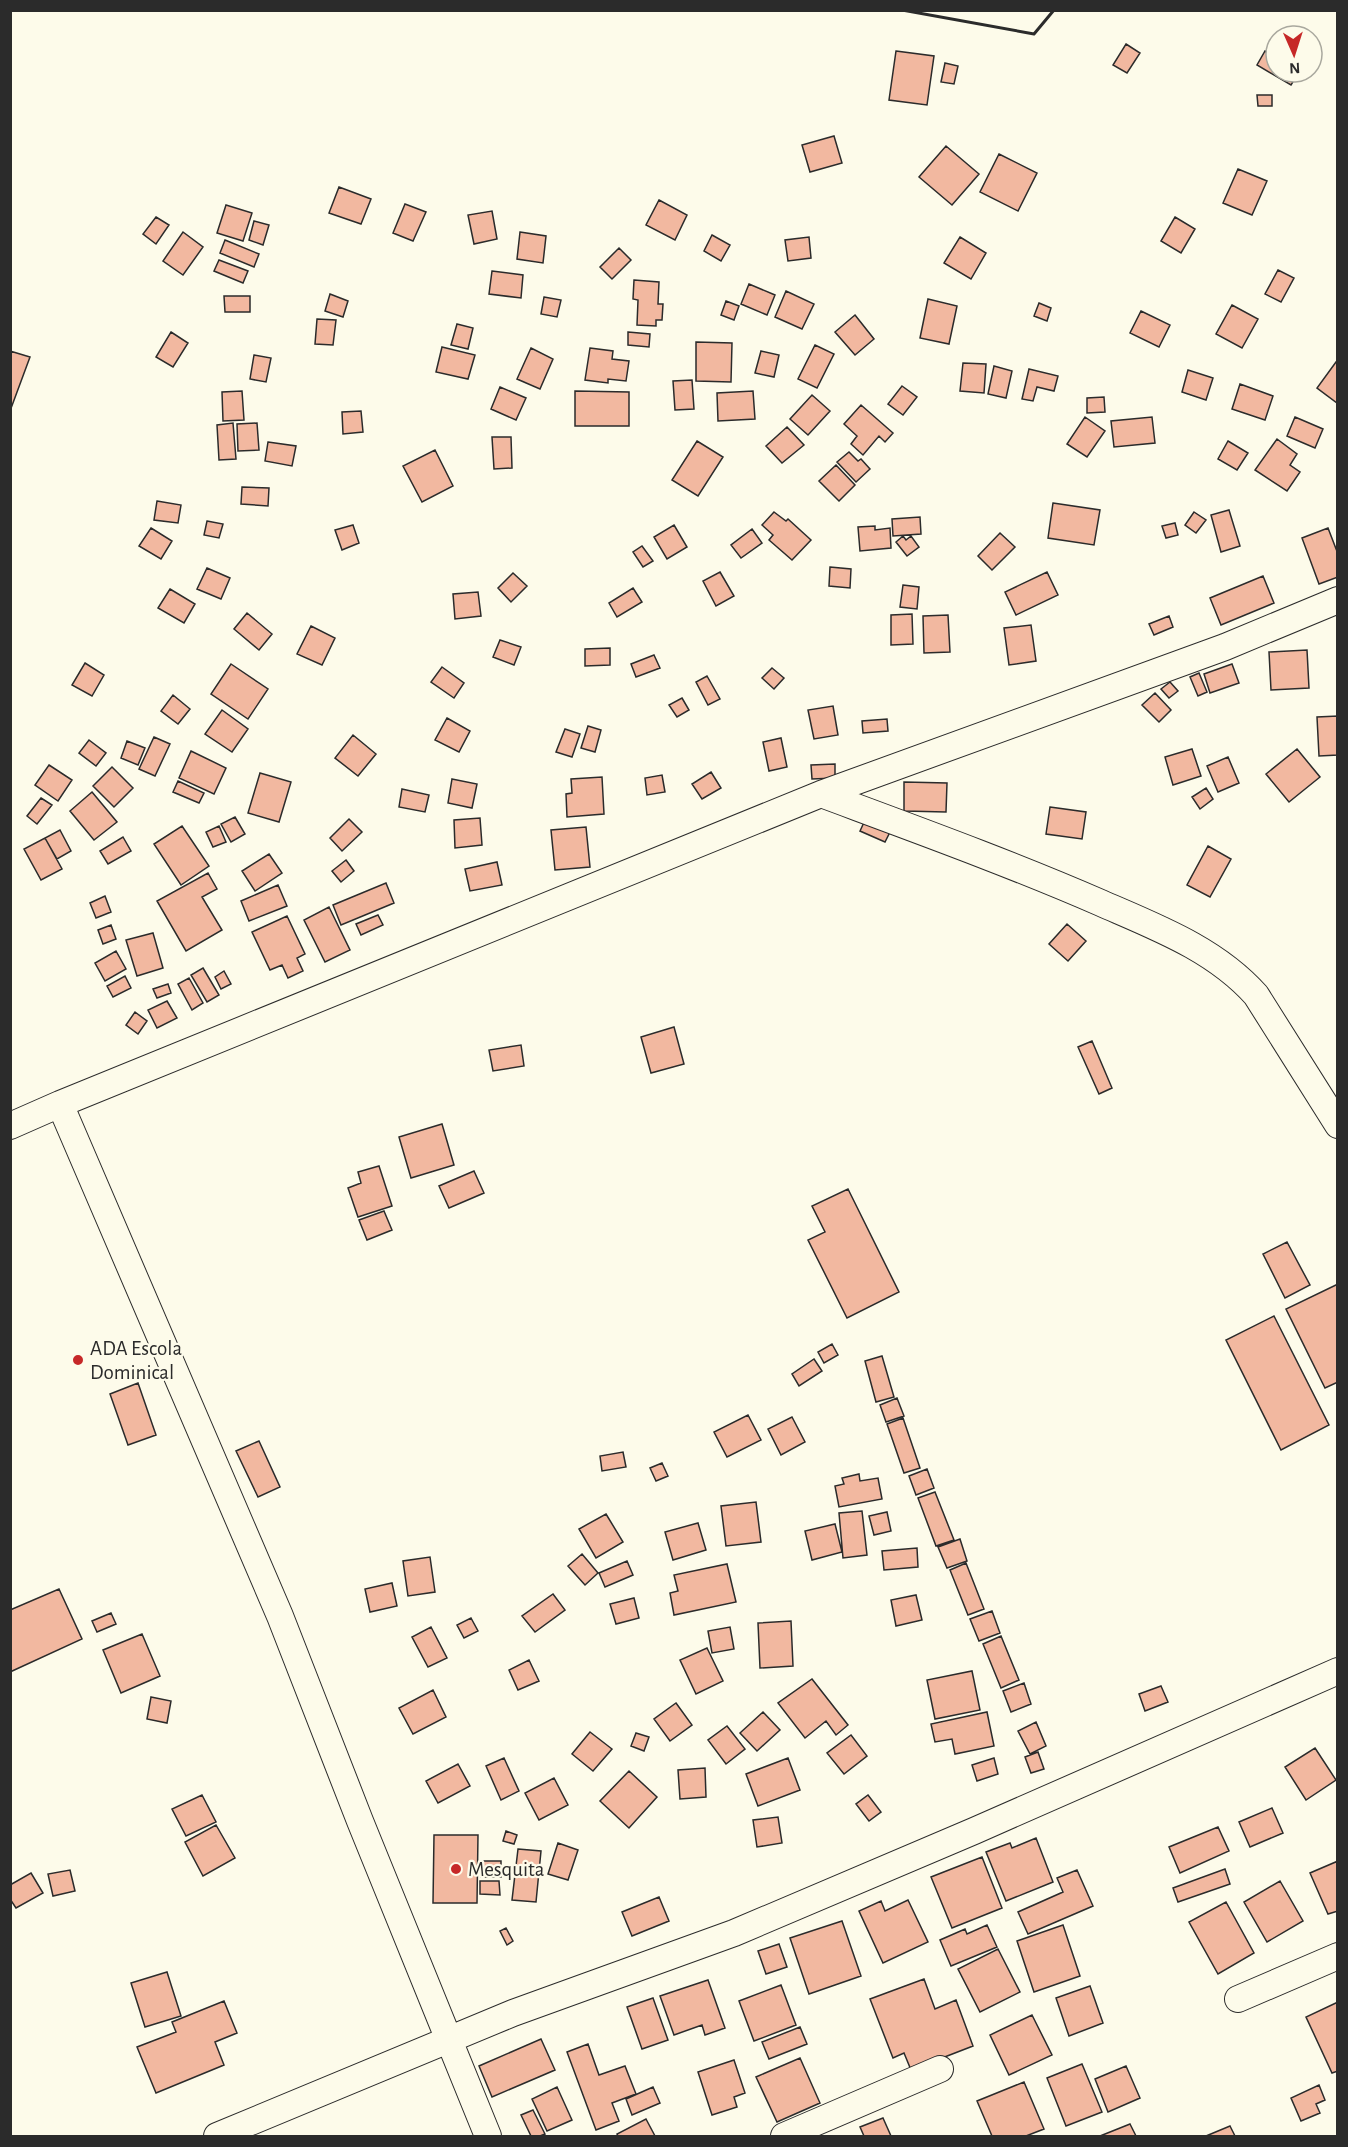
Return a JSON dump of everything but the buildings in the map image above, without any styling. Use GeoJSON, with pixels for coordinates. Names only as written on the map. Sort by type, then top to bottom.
{"type":"FeatureCollection","features":[{"type":"Feature","properties":{"kind":"street"},"geometry":{"type":"LineString","coordinates":[[10,1126],[821,794],[1225,647],[1338,600]]}},
{"type":"Feature","properties":{"kind":"street"},"geometry":{"type":"LineString","coordinates":[[821,794],[1034,873],[1174,935],[1223,965],[1244,981],[1256,995],[1338,1125]]}},
{"type":"Feature","properties":{"kind":"street"},"geometry":{"type":"LineString","coordinates":[[60,1104],[280,1616],[448,2041],[488,2136]]}},
{"type":"Feature","properties":{"kind":"street"},"geometry":{"type":"LineString","coordinates":[[217,2136],[513,2013],[734,1933],[974,1831],[1338,1671]]}},
{"type":"Feature","properties":{"kind":"street"},"geometry":{"type":"LineString","coordinates":[[1238,2000],[1338,1956]]}},
{"type":"Feature","properties":{"kind":"street"},"geometry":{"type":"LineString","coordinates":[[784,2136],[940,2069]]}},
{"type":"Feature","properties":{"kind":"wall"},"geometry":{"type":"LineString","coordinates":[[902,10],[1034,34],[1054,10]]}},
{"type":"Feature","properties":{"kind":"place","name":"ADA Escola Dominical"},"geometry":{"type":"Point","coordinates":[78,1360]}},
{"type":"Feature","properties":{"kind":"place","name":"Mesquita"},"geometry":{"type":"Point","coordinates":[456,1869]}}]}
